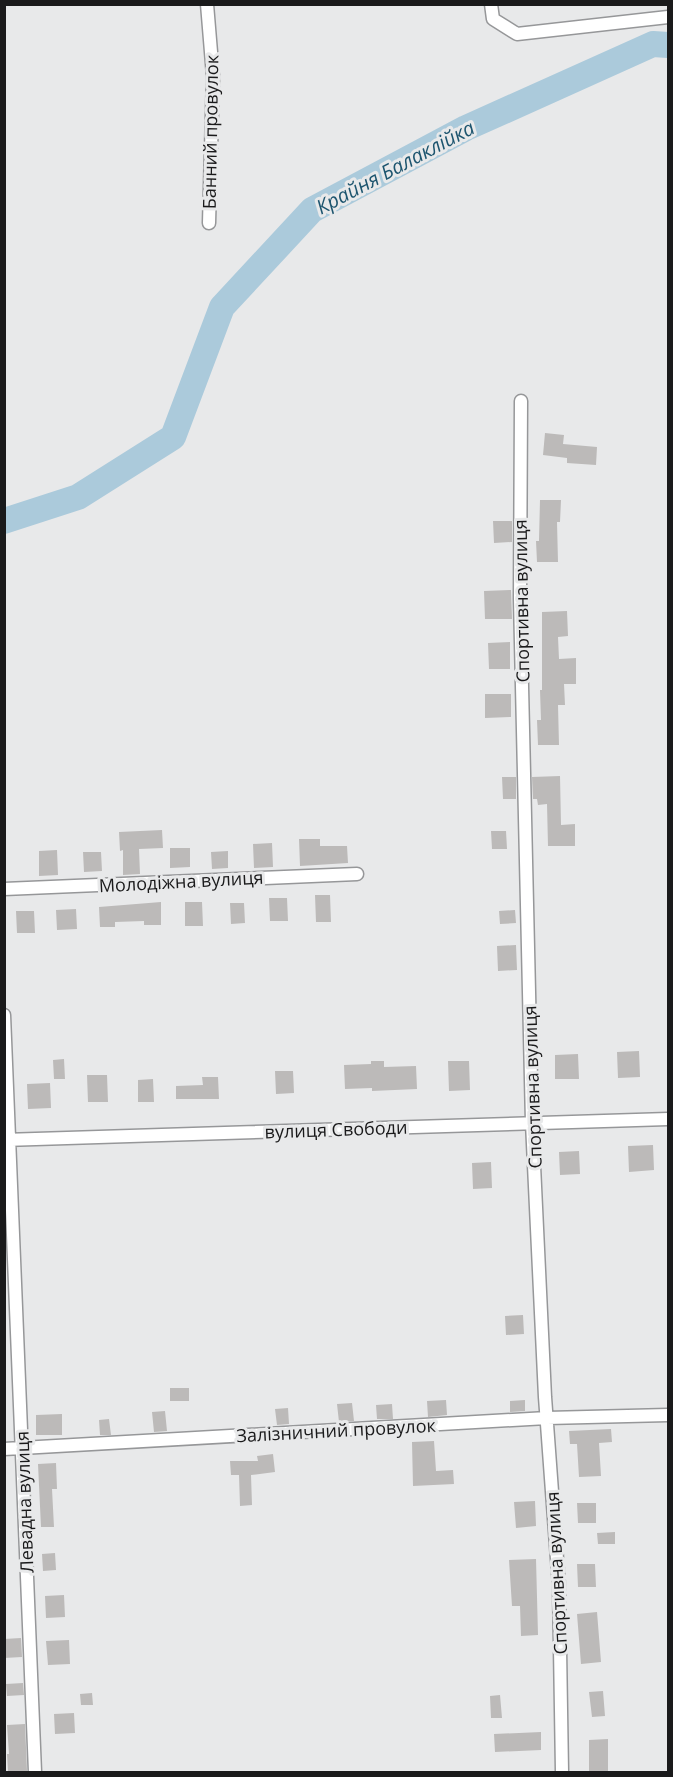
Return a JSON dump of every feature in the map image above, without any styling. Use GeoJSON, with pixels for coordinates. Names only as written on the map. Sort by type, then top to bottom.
{"type":"FeatureCollection","features":[{"type":"Feature","properties":{"kind":"street","name":"Банний провулок"},"geometry":{"type":"LineString","coordinates":[[207,4],[213,76],[209,223]]}},
{"type":"Feature","properties":{"kind":"street"},"geometry":{"type":"LineString","coordinates":[[491,4],[493,19],[517,34],[669,17]]}},
{"type":"Feature","properties":{"kind":"street","name":"Спортивна вулиця"},"geometry":{"type":"LineString","coordinates":[[521,401],[520,599],[532,1122],[547,1418],[559,1586],[562,1773]]}},
{"type":"Feature","properties":{"kind":"street","name":"Молодіжна вулиця"},"geometry":{"type":"LineString","coordinates":[[4,889],[357,874]]}},
{"type":"Feature","properties":{"kind":"street","name":"Левадна вулиця"},"geometry":{"type":"LineString","coordinates":[[4,1015],[7,1140],[35,1773]]}},
{"type":"Feature","properties":{"kind":"street","name":"вулиця Свободи"},"geometry":{"type":"LineString","coordinates":[[7,1140],[669,1119]]}},
{"type":"Feature","properties":{"kind":"street","name":"Залізничний провулок"},"geometry":{"type":"LineString","coordinates":[[4,1449],[547,1418],[669,1415]]}},
{"type":"Feature","properties":{"kind":"building"},"geometry":{"type":"Polygon","coordinates":[[[545,433],[564,435],[563,444],[597,447],[596,465],[567,463],[567,458],[543,455],[545,433]]]}},
{"type":"Feature","properties":{"kind":"building"},"geometry":{"type":"Polygon","coordinates":[[[540,500],[561,500],[560,522],[557,522],[558,562],[537,562],[536,541],[539,541],[540,500]]]}},
{"type":"Feature","properties":{"kind":"building"},"geometry":{"type":"Polygon","coordinates":[[[493,521],[512,521],[512,542],[494,543],[493,521]]]}},
{"type":"Feature","properties":{"kind":"building"},"geometry":{"type":"Polygon","coordinates":[[[511,590],[512,619],[485,619],[484,591],[511,590]]]}},
{"type":"Feature","properties":{"kind":"building"},"geometry":{"type":"Polygon","coordinates":[[[567,611],[568,636],[558,637],[559,659],[576,658],[576,684],[564,684],[565,705],[558,705],[559,745],[538,745],[537,720],[541,720],[540,690],[542,690],[542,612],[567,611]]]}},
{"type":"Feature","properties":{"kind":"building"},"geometry":{"type":"Polygon","coordinates":[[[510,642],[510,669],[489,669],[488,643],[510,642]]]}},
{"type":"Feature","properties":{"kind":"building"},"geometry":{"type":"Polygon","coordinates":[[[485,694],[511,694],[511,717],[485,718],[485,694]]]}},
{"type":"Feature","properties":{"kind":"building"},"geometry":{"type":"Polygon","coordinates":[[[560,776],[561,825],[575,824],[575,846],[548,846],[547,804],[538,805],[537,799],[533,799],[532,777],[560,776]]]}},
{"type":"Feature","properties":{"kind":"building"},"geometry":{"type":"Polygon","coordinates":[[[502,777],[516,777],[516,799],[503,799],[502,777]]]}},
{"type":"Feature","properties":{"kind":"building"},"geometry":{"type":"Polygon","coordinates":[[[162,830],[163,848],[139,849],[140,874],[123,875],[123,850],[120,851],[119,832],[162,830]]]}},
{"type":"Feature","properties":{"kind":"building"},"geometry":{"type":"Polygon","coordinates":[[[491,831],[506,831],[507,849],[492,849],[491,831]]]}},
{"type":"Feature","properties":{"kind":"building"},"geometry":{"type":"Polygon","coordinates":[[[299,839],[320,839],[320,846],[347,846],[348,863],[300,866],[299,839]]]}},
{"type":"Feature","properties":{"kind":"building"},"geometry":{"type":"Polygon","coordinates":[[[272,843],[273,867],[254,868],[253,844],[272,843]]]}},
{"type":"Feature","properties":{"kind":"building"},"geometry":{"type":"Polygon","coordinates":[[[170,848],[190,848],[190,867],[170,868],[170,848]]]}},
{"type":"Feature","properties":{"kind":"building"},"geometry":{"type":"Polygon","coordinates":[[[57,850],[58,875],[39,876],[39,851],[57,850]]]}},
{"type":"Feature","properties":{"kind":"building"},"geometry":{"type":"Polygon","coordinates":[[[228,851],[228,868],[212,869],[211,852],[228,851]]]}},
{"type":"Feature","properties":{"kind":"building"},"geometry":{"type":"Polygon","coordinates":[[[83,852],[101,852],[102,871],[84,872],[83,852]]]}},
{"type":"Feature","properties":{"kind":"building"},"geometry":{"type":"Polygon","coordinates":[[[315,895],[330,895],[331,922],[316,922],[315,895]]]}},
{"type":"Feature","properties":{"kind":"building"},"geometry":{"type":"Polygon","coordinates":[[[269,898],[287,898],[288,921],[270,921],[269,898]]]}},
{"type":"Feature","properties":{"kind":"building"},"geometry":{"type":"Polygon","coordinates":[[[161,902],[161,925],[144,925],[144,921],[115,922],[115,927],[100,927],[99,907],[161,902]]]}},
{"type":"Feature","properties":{"kind":"building"},"geometry":{"type":"Polygon","coordinates":[[[185,902],[202,902],[203,926],[185,926],[185,902]]]}},
{"type":"Feature","properties":{"kind":"building"},"geometry":{"type":"Polygon","coordinates":[[[230,903],[244,903],[245,923],[231,924],[230,903]]]}},
{"type":"Feature","properties":{"kind":"building"},"geometry":{"type":"Polygon","coordinates":[[[76,909],[77,929],[57,930],[56,910],[76,909]]]}},
{"type":"Feature","properties":{"kind":"building"},"geometry":{"type":"Polygon","coordinates":[[[515,910],[516,923],[500,924],[499,911],[515,910]]]}},
{"type":"Feature","properties":{"kind":"building"},"geometry":{"type":"Polygon","coordinates":[[[16,911],[34,911],[35,933],[17,933],[16,911]]]}},
{"type":"Feature","properties":{"kind":"building"},"geometry":{"type":"Polygon","coordinates":[[[516,945],[517,970],[498,971],[497,946],[516,945]]]}},
{"type":"Feature","properties":{"kind":"building"},"geometry":{"type":"Polygon","coordinates":[[[639,1051],[640,1077],[618,1078],[617,1052],[639,1051]]]}},
{"type":"Feature","properties":{"kind":"building"},"geometry":{"type":"Polygon","coordinates":[[[578,1054],[579,1079],[555,1079],[555,1055],[578,1054]]]}},
{"type":"Feature","properties":{"kind":"building"},"geometry":{"type":"Polygon","coordinates":[[[64,1059],[65,1079],[54,1079],[53,1060],[64,1059]]]}},
{"type":"Feature","properties":{"kind":"building"},"geometry":{"type":"Polygon","coordinates":[[[371,1061],[384,1061],[384,1067],[416,1066],[417,1089],[372,1091],[372,1088],[345,1089],[344,1065],[371,1064],[371,1061]]]}},
{"type":"Feature","properties":{"kind":"building"},"geometry":{"type":"Polygon","coordinates":[[[448,1061],[469,1061],[470,1090],[449,1091],[448,1061]]]}},
{"type":"Feature","properties":{"kind":"building"},"geometry":{"type":"Polygon","coordinates":[[[275,1071],[293,1071],[294,1093],[276,1094],[275,1071]]]}},
{"type":"Feature","properties":{"kind":"building"},"geometry":{"type":"Polygon","coordinates":[[[87,1075],[107,1075],[108,1102],[88,1102],[87,1075]]]}},
{"type":"Feature","properties":{"kind":"building"},"geometry":{"type":"Polygon","coordinates":[[[202,1077],[218,1077],[219,1099],[176,1099],[176,1086],[203,1085],[202,1077]]]}},
{"type":"Feature","properties":{"kind":"building"},"geometry":{"type":"Polygon","coordinates":[[[153,1079],[154,1102],[138,1102],[138,1080],[153,1079]]]}},
{"type":"Feature","properties":{"kind":"building"},"geometry":{"type":"Polygon","coordinates":[[[50,1083],[51,1108],[28,1109],[27,1084],[50,1083]]]}},
{"type":"Feature","properties":{"kind":"building"},"geometry":{"type":"Polygon","coordinates":[[[653,1145],[654,1170],[629,1172],[628,1146],[653,1145]]]}},
{"type":"Feature","properties":{"kind":"building"},"geometry":{"type":"Polygon","coordinates":[[[579,1151],[580,1174],[560,1175],[559,1152],[579,1151]]]}},
{"type":"Feature","properties":{"kind":"building"},"geometry":{"type":"Polygon","coordinates":[[[491,1162],[492,1188],[473,1189],[472,1163],[491,1162]]]}},
{"type":"Feature","properties":{"kind":"building"},"geometry":{"type":"Polygon","coordinates":[[[523,1315],[524,1334],[506,1335],[505,1316],[523,1315]]]}},
{"type":"Feature","properties":{"kind":"building"},"geometry":{"type":"Polygon","coordinates":[[[170,1388],[189,1388],[189,1401],[170,1401],[170,1388]]]}},
{"type":"Feature","properties":{"kind":"building"},"geometry":{"type":"Polygon","coordinates":[[[446,1400],[447,1415],[428,1417],[427,1401],[446,1400]]]}},
{"type":"Feature","properties":{"kind":"building"},"geometry":{"type":"Polygon","coordinates":[[[525,1400],[525,1411],[510,1412],[510,1401],[525,1400]]]}},
{"type":"Feature","properties":{"kind":"building"},"geometry":{"type":"Polygon","coordinates":[[[352,1403],[354,1421],[339,1422],[337,1404],[352,1403]]]}},
{"type":"Feature","properties":{"kind":"building"},"geometry":{"type":"Polygon","coordinates":[[[392,1404],[393,1419],[377,1419],[376,1405],[392,1404]]]}},
{"type":"Feature","properties":{"kind":"building"},"geometry":{"type":"Polygon","coordinates":[[[288,1408],[289,1424],[277,1425],[275,1409],[288,1408]]]}},
{"type":"Feature","properties":{"kind":"building"},"geometry":{"type":"Polygon","coordinates":[[[165,1411],[167,1431],[154,1432],[152,1412],[165,1411]]]}},
{"type":"Feature","properties":{"kind":"building"},"geometry":{"type":"Polygon","coordinates":[[[62,1414],[62,1435],[36,1435],[36,1415],[62,1414]]]}},
{"type":"Feature","properties":{"kind":"building"},"geometry":{"type":"Polygon","coordinates":[[[109,1419],[111,1435],[100,1435],[99,1420],[109,1419]]]}},
{"type":"Feature","properties":{"kind":"building"},"geometry":{"type":"Polygon","coordinates":[[[611,1429],[612,1442],[599,1443],[601,1476],[579,1477],[577,1444],[570,1444],[569,1431],[611,1429]]]}},
{"type":"Feature","properties":{"kind":"building"},"geometry":{"type":"Polygon","coordinates":[[[434,1441],[436,1471],[453,1470],[454,1484],[413,1486],[412,1442],[434,1441]]]}},
{"type":"Feature","properties":{"kind":"building"},"geometry":{"type":"Polygon","coordinates":[[[273,1454],[275,1472],[251,1475],[252,1505],[240,1506],[239,1475],[231,1475],[230,1461],[258,1461],[257,1456],[273,1454]]]}},
{"type":"Feature","properties":{"kind":"building"},"geometry":{"type":"Polygon","coordinates":[[[56,1463],[57,1489],[52,1489],[54,1527],[41,1527],[38,1464],[56,1463]]]}},
{"type":"Feature","properties":{"kind":"building"},"geometry":{"type":"Polygon","coordinates":[[[535,1501],[536,1526],[516,1528],[514,1502],[535,1501]]]}},
{"type":"Feature","properties":{"kind":"building"},"geometry":{"type":"Polygon","coordinates":[[[577,1503],[596,1503],[596,1523],[578,1523],[577,1503]]]}},
{"type":"Feature","properties":{"kind":"building"},"geometry":{"type":"Polygon","coordinates":[[[615,1532],[615,1544],[598,1544],[597,1533],[615,1532]]]}},
{"type":"Feature","properties":{"kind":"building"},"geometry":{"type":"Polygon","coordinates":[[[55,1553],[56,1570],[43,1571],[42,1554],[55,1553]]]}},
{"type":"Feature","properties":{"kind":"building"},"geometry":{"type":"Polygon","coordinates":[[[536,1559],[538,1635],[521,1636],[520,1606],[512,1606],[509,1560],[536,1559]]]}},
{"type":"Feature","properties":{"kind":"building"},"geometry":{"type":"Polygon","coordinates":[[[577,1564],[595,1564],[596,1587],[578,1587],[577,1564]]]}},
{"type":"Feature","properties":{"kind":"building"},"geometry":{"type":"Polygon","coordinates":[[[64,1595],[65,1617],[46,1618],[45,1596],[64,1595]]]}},
{"type":"Feature","properties":{"kind":"building"},"geometry":{"type":"Polygon","coordinates":[[[597,1612],[601,1662],[581,1664],[577,1614],[597,1612]]]}},
{"type":"Feature","properties":{"kind":"building"},"geometry":{"type":"Polygon","coordinates":[[[21,1638],[22,1657],[4,1658],[4,1639],[21,1638]]]}},
{"type":"Feature","properties":{"kind":"building"},"geometry":{"type":"Polygon","coordinates":[[[69,1640],[70,1664],[48,1665],[46,1641],[69,1640]]]}},
{"type":"Feature","properties":{"kind":"building"},"geometry":{"type":"Polygon","coordinates":[[[23,1683],[24,1695],[7,1696],[6,1684],[23,1683]]]}},
{"type":"Feature","properties":{"kind":"building"},"geometry":{"type":"Polygon","coordinates":[[[603,1691],[605,1716],[592,1717],[589,1692],[603,1691]]]}},
{"type":"Feature","properties":{"kind":"building"},"geometry":{"type":"Polygon","coordinates":[[[92,1693],[93,1705],[81,1705],[80,1694],[92,1693]]]}},
{"type":"Feature","properties":{"kind":"building"},"geometry":{"type":"Polygon","coordinates":[[[500,1695],[502,1718],[491,1718],[490,1696],[500,1695]]]}},
{"type":"Feature","properties":{"kind":"building"},"geometry":{"type":"Polygon","coordinates":[[[74,1713],[75,1733],[55,1734],[54,1714],[74,1713]]]}},
{"type":"Feature","properties":{"kind":"building"},"geometry":{"type":"Polygon","coordinates":[[[25,1724],[27,1771],[8,1772],[7,1725],[25,1724]]]}},
{"type":"Feature","properties":{"kind":"building"},"geometry":{"type":"Polygon","coordinates":[[[541,1732],[541,1750],[495,1752],[494,1734],[541,1732]]]}},
{"type":"Feature","properties":{"kind":"building"},"geometry":{"type":"Polygon","coordinates":[[[608,1739],[608,1773],[589,1773],[589,1740],[608,1739]]]}},
{"type":"Feature","properties":{"kind":"waterway","name":"Крайня Балаклійка"},"geometry":{"type":"LineString","coordinates":[[4,521],[78,497],[173,437],[222,307],[312,210],[466,128],[653,44],[668,45]]}}]}
